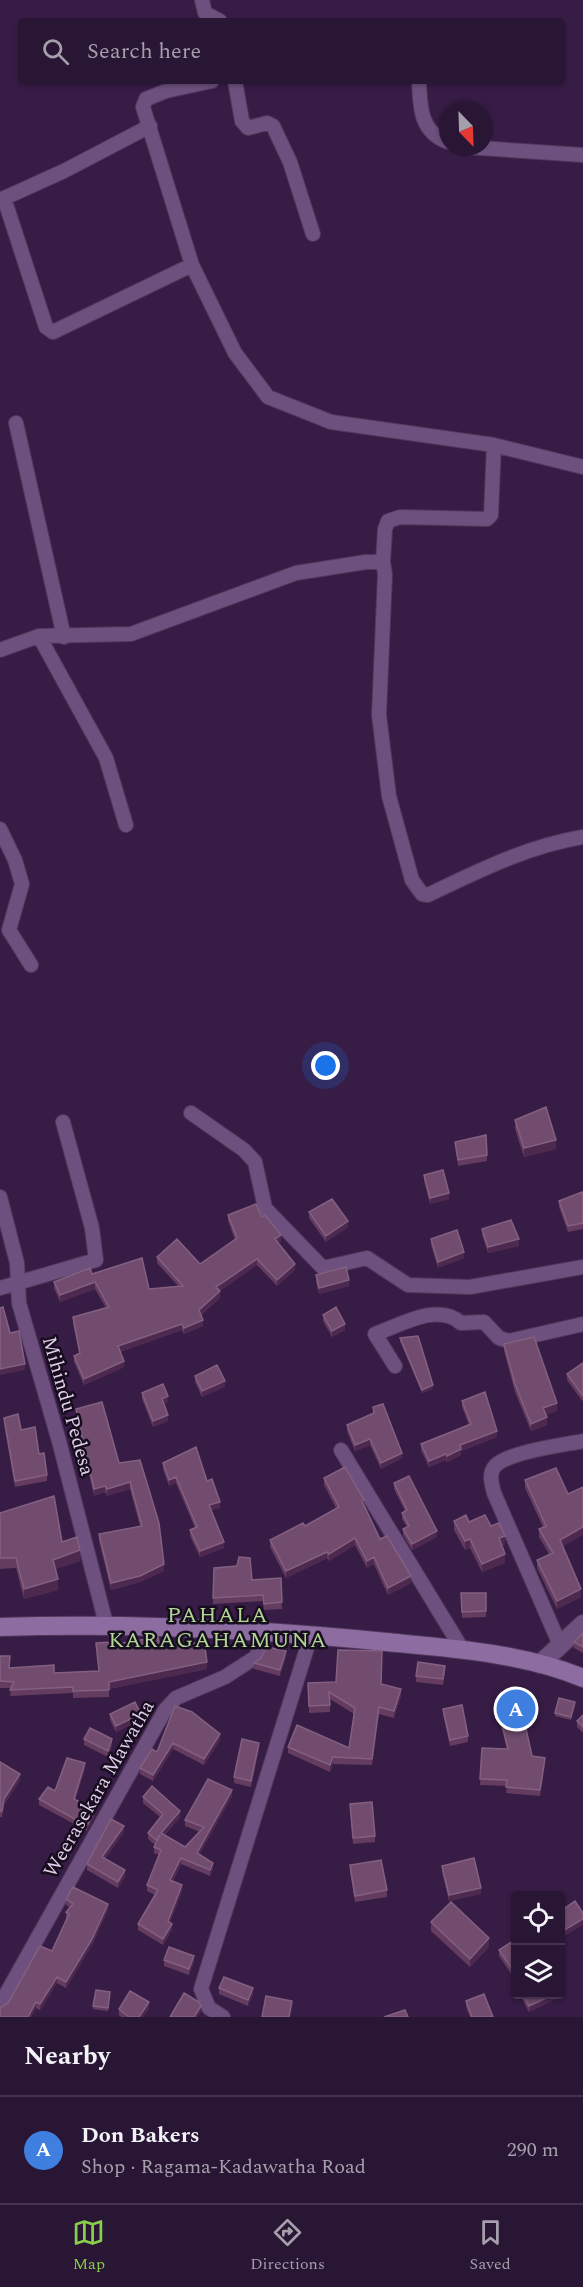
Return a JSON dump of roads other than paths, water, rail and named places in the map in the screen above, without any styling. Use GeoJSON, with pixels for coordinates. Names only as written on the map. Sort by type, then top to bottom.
{"type":"FeatureCollection","features":[{"type":"Feature","properties":{"kind":"main road"},"geometry":{"type":"LineString","coordinates":[[0,1627],[106,1624],[267,1630],[462,1649],[540,1664],[583,1678]]}},
{"type":"Feature","properties":{"kind":"street"},"geometry":{"type":"LineString","coordinates":[[202,0],[205,13],[214,18]]}},
{"type":"Feature","properties":{"kind":"street"},"geometry":{"type":"LineString","coordinates":[[198,84],[166,91],[146,99],[143,107],[192,265],[236,353],[268,397],[331,422],[494,445],[583,467]]}},
{"type":"Feature","properties":{"kind":"street"},"geometry":{"type":"LineString","coordinates":[[236,84],[242,121],[248,128],[267,123],[273,126],[291,162],[313,234]]}},
{"type":"Feature","properties":{"kind":"street"},"geometry":{"type":"LineString","coordinates":[[419,84],[420,109],[425,124],[439,139]]}},
{"type":"Feature","properties":{"kind":"street"},"geometry":{"type":"LineString","coordinates":[[150,126],[64,171],[2,199],[46,327],[53,332],[192,265]]}},
{"type":"Feature","properties":{"kind":"street"},"geometry":{"type":"LineString","coordinates":[[493,149],[583,155]]}},
{"type":"Feature","properties":{"kind":"street"},"geometry":{"type":"LineString","coordinates":[[16,423],[64,636]]}},
{"type":"Feature","properties":{"kind":"street"},"geometry":{"type":"LineString","coordinates":[[494,445],[491,515],[487,519],[399,517],[388,521],[385,529],[379,715],[389,796],[412,880],[418,889],[428,895],[477,871],[550,843],[583,837]]}},
{"type":"Feature","properties":{"kind":"street"},"geometry":{"type":"LineString","coordinates":[[0,650],[39,636],[130,634],[296,573],[366,562],[383,562]]}},
{"type":"Feature","properties":{"kind":"street"},"geometry":{"type":"LineString","coordinates":[[39,636],[106,758],[126,825]]}},
{"type":"Feature","properties":{"kind":"street"},"geometry":{"type":"LineString","coordinates":[[0,830],[15,860],[22,885],[9,930],[32,965]]}},
{"type":"Feature","properties":{"kind":"street"},"geometry":{"type":"LineString","coordinates":[[191,1113],[244,1150],[255,1162],[265,1208],[323,1268],[367,1258],[408,1285],[470,1287],[583,1267]]}},
{"type":"Feature","properties":{"kind":"street"},"geometry":{"type":"LineString","coordinates":[[0,1288],[96,1260],[92,1228],[63,1122]]}},
{"type":"Feature","properties":{"kind":"street","name":"Mihindu Pedesa"},"geometry":{"type":"LineString","coordinates":[[0,1197],[17,1263],[19,1303],[59,1441],[106,1624]]}},
{"type":"Feature","properties":{"kind":"street"},"geometry":{"type":"LineString","coordinates":[[395,1366],[375,1334],[438,1312],[452,1314],[461,1323],[484,1322],[500,1338],[509,1341],[583,1324]]}},
{"type":"Feature","properties":{"kind":"street"},"geometry":{"type":"LineString","coordinates":[[560,1645],[490,1479],[494,1467],[506,1459],[583,1441]]}},
{"type":"Feature","properties":{"kind":"street"},"geometry":{"type":"LineString","coordinates":[[341,1450],[462,1649]]}},
{"type":"Feature","properties":{"kind":"street"},"geometry":{"type":"LineString","coordinates":[[540,1664],[583,1624]]}},
{"type":"Feature","properties":{"kind":"street","name":"Weerasekara Mawatha"},"geometry":{"type":"LineString","coordinates":[[0,2005],[165,1710],[176,1698],[225,1677],[256,1657],[267,1630]]}},
{"type":"Feature","properties":{"kind":"street"},"geometry":{"type":"LineString","coordinates":[[223,2017],[209,2008],[201,1989],[312,1635]]}},
{"type":"Feature","properties":{"kind":"place","name":"Don Bakers"},"geometry":{"type":"Point","coordinates":[516,1709]}},
{"type":"Feature","properties":{"kind":"district","name":"PAHALA KARAGAHAMUNA"},"geometry":{"type":"Point","coordinates":[218,1628]}}]}
